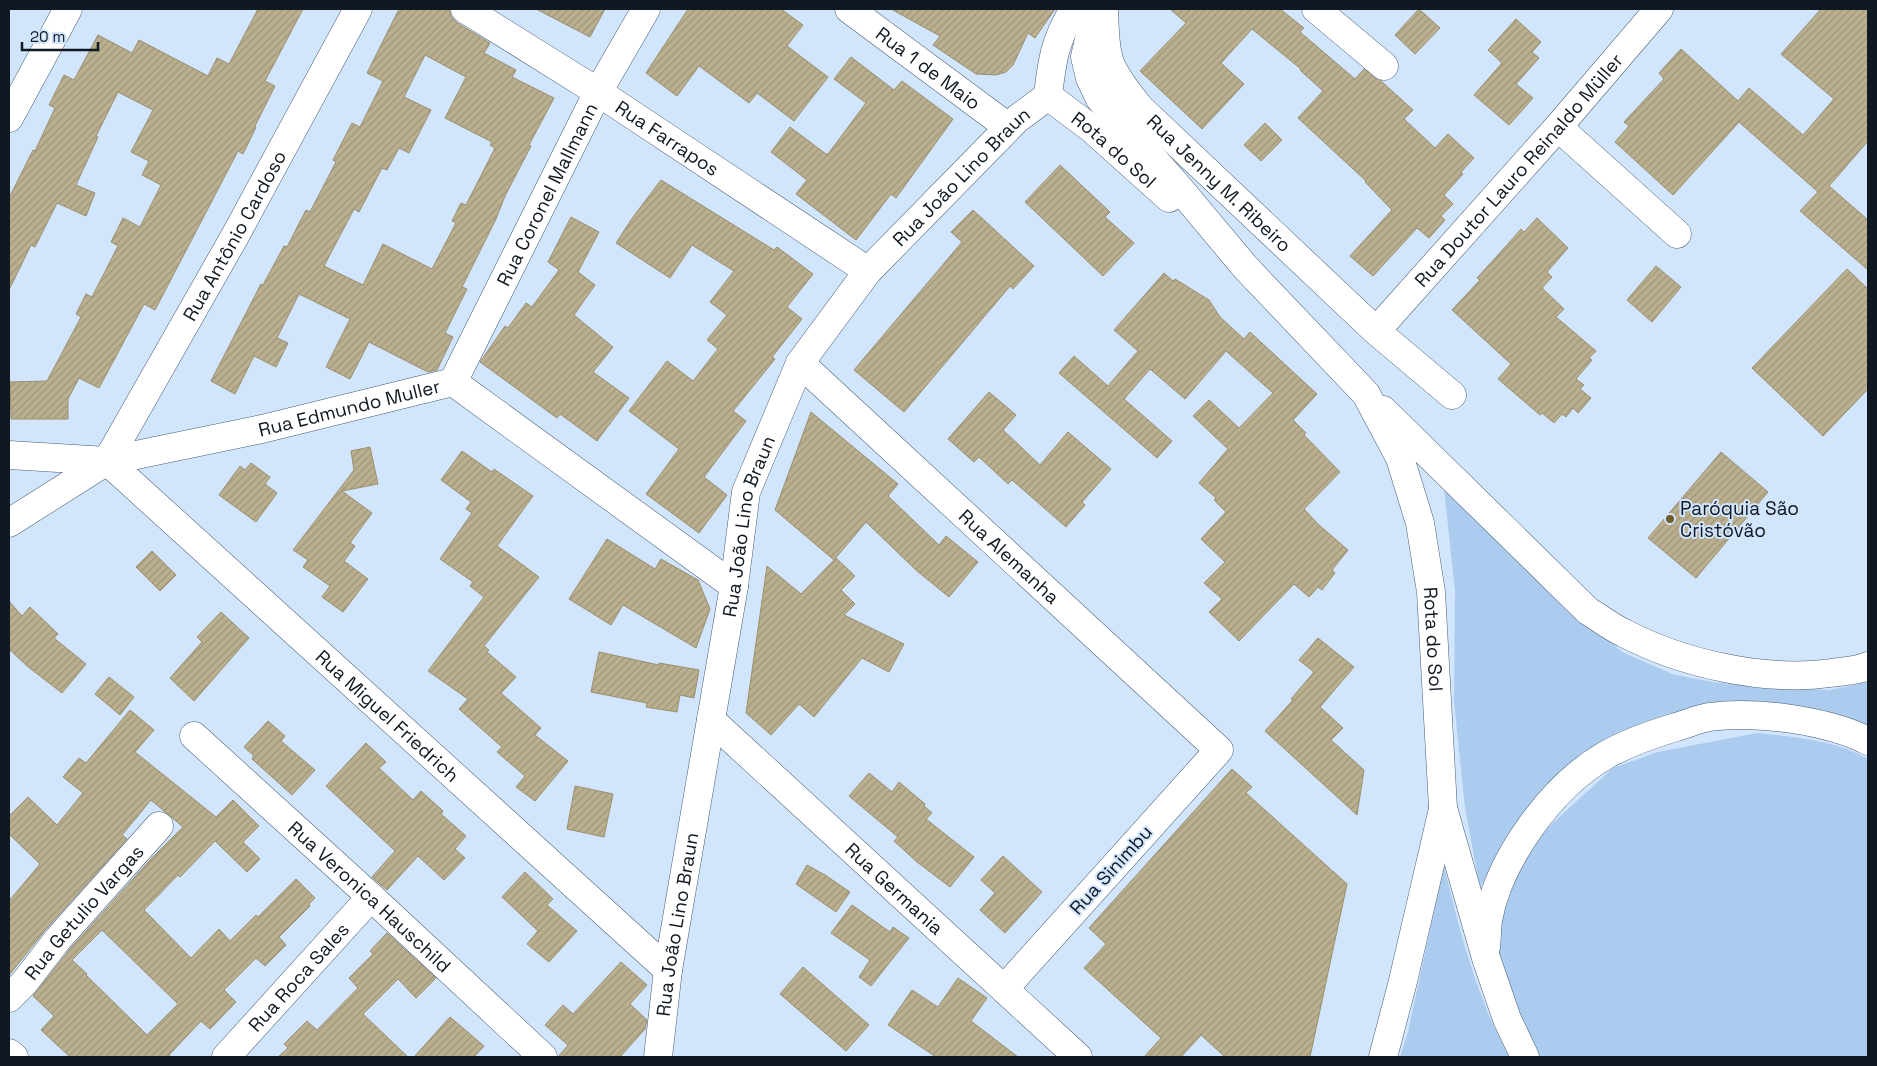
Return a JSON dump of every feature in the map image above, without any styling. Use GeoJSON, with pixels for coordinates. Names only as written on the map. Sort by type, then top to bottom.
{"type":"FeatureCollection","features":[{"type":"Feature","properties":{"kind":"main road"},"geometry":{"type":"LineString","coordinates":[[9,118],[68,9]]}},
{"type":"Feature","properties":{"kind":"main road","name":"Rua Antônio Cardoso"},"geometry":{"type":"LineString","coordinates":[[107,461],[235,236],[358,9]]}},
{"type":"Feature","properties":{"kind":"main road","name":"Rua Farrapos"},"geometry":{"type":"LineString","coordinates":[[465,9],[598,92],[868,271]]}},
{"type":"Feature","properties":{"kind":"main road","name":"Rua Coronel Mallmann"},"geometry":{"type":"LineString","coordinates":[[453,382],[598,92],[646,9]]}},
{"type":"Feature","properties":{"kind":"main road","name":"Rua 1 de Maio"},"geometry":{"type":"LineString","coordinates":[[849,9],[1008,127]]}},
{"type":"Feature","properties":{"kind":"main road"},"geometry":{"type":"LineString","coordinates":[[1074,9],[1062,29],[1053,54],[1048,96],[1073,100],[1084,106],[1174,182]]}},
{"type":"Feature","properties":{"kind":"main road","name":"Rota do Sol"},"geometry":{"type":"LineString","coordinates":[[1103,9],[1091,31],[1085,57],[1090,78],[1100,99],[1174,182],[1246,268],[1366,394],[1400,458],[1420,523],[1431,592],[1443,808],[1486,958],[1507,1019],[1525,1057]]}},
{"type":"Feature","properties":{"kind":"main road","name":"Rua Jenny M. Ribeiro"},"geometry":{"type":"LineString","coordinates":[[1103,9],[1110,62],[1122,85],[1140,108],[1376,331],[1452,395]]}},
{"type":"Feature","properties":{"kind":"main road"},"geometry":{"type":"LineString","coordinates":[[1316,9],[1384,66]]}},
{"type":"Feature","properties":{"kind":"main road","name":"Rua Doutor Lauro Reinaldo Müller"},"geometry":{"type":"LineString","coordinates":[[1376,331],[1558,128],[1659,9]]}},
{"type":"Feature","properties":{"kind":"main road","name":"Rua João Lino Braun"},"geometry":{"type":"LineString","coordinates":[[658,1057],[668,970],[734,586],[746,492],[800,363],[868,271],[1008,127],[1048,96],[1085,57]]}},
{"type":"Feature","properties":{"kind":"main road","name":"Rota do Sol"},"geometry":{"type":"LineString","coordinates":[[1048,96],[1092,130],[1246,268]]}},
{"type":"Feature","properties":{"kind":"main road"},"geometry":{"type":"LineString","coordinates":[[1558,128],[1677,234]]}},
{"type":"Feature","properties":{"kind":"main road","name":"Rua Alemanha"},"geometry":{"type":"LineString","coordinates":[[800,363],[1219,750]]}},
{"type":"Feature","properties":{"kind":"main road","name":"Rua Edmundo Muller"},"geometry":{"type":"LineString","coordinates":[[9,523],[107,461],[262,429],[453,382],[734,586]]}},
{"type":"Feature","properties":{"kind":"main road"},"geometry":{"type":"LineString","coordinates":[[1366,394],[1588,611],[1623,633],[1670,653],[1706,664],[1760,674],[1812,676],[1868,666]]}},
{"type":"Feature","properties":{"kind":"main road"},"geometry":{"type":"LineString","coordinates":[[9,454],[107,461]]}},
{"type":"Feature","properties":{"kind":"main road","name":"Rua Miguel Friedrich"},"geometry":{"type":"LineString","coordinates":[[107,461],[668,970]]}},
{"type":"Feature","properties":{"kind":"main road"},"geometry":{"type":"LineString","coordinates":[[1486,958],[1488,920],[1500,883],[1516,847],[1542,811],[1571,780],[1606,755],[1656,733],[1709,717],[1760,715],[1812,722],[1855,734],[1868,741]]}},
{"type":"Feature","properties":{"kind":"main road","name":"Rua Germania"},"geometry":{"type":"LineString","coordinates":[[712,720],[1078,1057]]}},
{"type":"Feature","properties":{"kind":"main road","name":"Rua Veronica Hauschild"},"geometry":{"type":"LineString","coordinates":[[194,736],[372,897],[543,1057]]}},
{"type":"Feature","properties":{"kind":"main road","name":"Rua Sinimbu"},"geometry":{"type":"LineString","coordinates":[[1004,990],[1219,750]]}},
{"type":"Feature","properties":{"kind":"main road"},"geometry":{"type":"LineString","coordinates":[[1383,1057],[1402,985],[1443,808]]}},
{"type":"Feature","properties":{"kind":"main road","name":"Rua Getulio Vargas"},"geometry":{"type":"LineString","coordinates":[[9,998],[58,939],[158,826]]}},
{"type":"Feature","properties":{"kind":"main road","name":"Rua Roca Sales"},"geometry":{"type":"LineString","coordinates":[[226,1057],[372,897]]}},
{"type":"Feature","properties":{"kind":"main road"},"geometry":{"type":"LineString","coordinates":[[9,1053],[14,1057]]}},
{"type":"Feature","properties":{"kind":"shaded area"},"geometry":{"type":"Polygon","coordinates":[[[1444,488],[1583,621],[1624,653],[1672,674],[1712,682],[1760,687],[1830,690],[1868,682],[1868,732],[1657,725],[1512,834],[1480,887],[1465,808],[1454,702],[1455,591],[1444,488]]]}},
{"type":"Feature","properties":{"kind":"shaded area"},"geometry":{"type":"Polygon","coordinates":[[[1757,733],[1828,743],[1868,759],[1868,1057],[1532,1057],[1498,961],[1501,918],[1510,876],[1544,831],[1613,768],[1658,752],[1757,733]]]}},
{"type":"Feature","properties":{"kind":"shaded area"},"geometry":{"type":"Polygon","coordinates":[[[1444,865],[1467,954],[1490,1018],[1509,1057],[1400,1057],[1408,1032],[1444,865]]]}},
{"type":"Feature","properties":{"kind":"building"},"geometry":{"type":"Polygon","coordinates":[[[258,9],[303,9],[265,81],[275,86],[243,154],[238,151],[155,310],[144,304],[99,388],[79,378],[68,399],[68,419],[11,419],[10,382],[47,381],[81,317],[76,314],[86,294],[92,297],[118,246],[111,242],[123,218],[140,227],[161,185],[142,175],[149,161],[131,152],[153,110],[118,92],[96,136],[98,137],[76,185],[95,193],[86,216],[57,203],[35,247],[31,245],[9,290],[9,198],[33,150],[35,151],[55,108],[49,105],[64,75],[74,80],[98,35],[132,53],[139,40],[208,76],[217,58],[229,64],[258,9]]]}},
{"type":"Feature","properties":{"kind":"building"},"geometry":{"type":"Polygon","coordinates":[[[399,9],[449,9],[451,16],[456,22],[490,43],[484,53],[516,70],[512,77],[554,98],[529,145],[531,146],[462,287],[467,289],[445,333],[453,337],[437,370],[428,372],[369,342],[350,379],[326,367],[350,319],[299,294],[277,338],[288,343],[276,367],[254,356],[235,394],[211,381],[261,284],[263,285],[284,246],[287,247],[306,210],[310,212],[336,162],[333,160],[352,123],[360,127],[383,81],[367,73],[399,9]],[[425,55],[404,97],[431,110],[409,153],[399,148],[387,170],[382,168],[359,212],[354,209],[324,266],[363,285],[383,244],[432,269],[456,223],[452,221],[461,203],[466,205],[495,148],[490,145],[492,142],[445,118],[466,77],[425,55]]]}},
{"type":"Feature","properties":{"kind":"building"},"geometry":{"type":"Polygon","coordinates":[[[536,9],[605,9],[590,37],[536,9]]]}},
{"type":"Feature","properties":{"kind":"building"},"geometry":{"type":"Polygon","coordinates":[[[688,9],[781,9],[803,25],[787,46],[828,77],[794,121],[757,93],[749,103],[699,66],[677,96],[646,73],[688,9]]]}},
{"type":"Feature","properties":{"kind":"building"},"geometry":{"type":"Polygon","coordinates":[[[891,9],[1055,9],[1035,38],[1028,33],[1013,65],[1006,72],[996,75],[976,74],[933,45],[940,36],[891,9]]]}},
{"type":"Feature","properties":{"kind":"building"},"geometry":{"type":"Polygon","coordinates":[[[1170,9],[1280,9],[1304,28],[1300,32],[1355,79],[1364,69],[1381,81],[1413,110],[1404,119],[1435,148],[1448,134],[1474,158],[1461,172],[1463,174],[1444,195],[1453,204],[1441,216],[1445,220],[1429,238],[1417,228],[1373,276],[1350,256],[1392,210],[1366,181],[1298,118],[1323,91],[1301,69],[1252,29],[1221,63],[1244,84],[1202,129],[1140,71],[1186,23],[1170,9]]]}},
{"type":"Feature","properties":{"kind":"building"},"geometry":{"type":"Polygon","coordinates":[[[1419,9],[1440,28],[1415,54],[1395,35],[1419,9]]]}},
{"type":"Feature","properties":{"kind":"building"},"geometry":{"type":"Polygon","coordinates":[[[1821,9],[1868,9],[1868,141],[1829,186],[1868,220],[1868,270],[1800,211],[1818,192],[1739,122],[1673,195],[1615,142],[1629,126],[1624,122],[1664,79],[1659,73],[1681,49],[1738,101],[1749,88],[1803,135],[1834,99],[1781,54],[1821,9]]]}},
{"type":"Feature","properties":{"kind":"building"},"geometry":{"type":"Polygon","coordinates":[[[1516,19],[1541,42],[1532,52],[1539,58],[1516,84],[1533,98],[1509,125],[1474,95],[1502,63],[1488,50],[1516,19]]]}},
{"type":"Feature","properties":{"kind":"building"},"geometry":{"type":"Polygon","coordinates":[[[851,57],[894,90],[902,81],[953,119],[896,198],[891,194],[856,240],[796,194],[807,180],[771,152],[790,127],[828,154],[866,103],[834,79],[851,57]]]}},
{"type":"Feature","properties":{"kind":"building"},"geometry":{"type":"Polygon","coordinates":[[[1265,123],[1282,140],[1261,161],[1244,145],[1265,123]]]}},
{"type":"Feature","properties":{"kind":"building"},"geometry":{"type":"Polygon","coordinates":[[[1060,165],[1110,212],[1105,217],[1134,243],[1103,276],[1025,202],[1060,165]]]}},
{"type":"Feature","properties":{"kind":"building"},"geometry":{"type":"Polygon","coordinates":[[[661,180],[774,250],[777,247],[813,274],[787,307],[802,319],[772,357],[775,359],[733,411],[746,421],[704,477],[727,495],[699,533],[646,494],[679,449],[629,411],[667,361],[693,381],[718,349],[707,340],[727,315],[710,302],[734,271],[692,245],[670,278],[616,243],[661,180]]]}},
{"type":"Feature","properties":{"kind":"building"},"geometry":{"type":"Polygon","coordinates":[[[973,210],[1034,266],[1013,289],[1010,286],[904,412],[854,370],[962,242],[951,232],[973,210]]]}},
{"type":"Feature","properties":{"kind":"building"},"geometry":{"type":"Polygon","coordinates":[[[571,217],[599,232],[578,272],[595,285],[574,315],[613,347],[593,372],[629,398],[597,441],[560,414],[557,418],[480,362],[505,326],[508,328],[526,303],[532,307],[559,270],[548,262],[571,217]]]}},
{"type":"Feature","properties":{"kind":"building"},"geometry":{"type":"Polygon","coordinates":[[[1537,218],[1568,248],[1547,272],[1552,277],[1542,288],[1564,309],[1556,317],[1596,351],[1589,358],[1592,360],[1576,379],[1584,385],[1580,389],[1591,398],[1578,413],[1573,408],[1566,417],[1562,414],[1554,423],[1542,413],[1540,415],[1498,379],[1511,364],[1452,310],[1480,280],[1477,278],[1521,229],[1524,232],[1537,218]]]}},
{"type":"Feature","properties":{"kind":"building"},"geometry":{"type":"Polygon","coordinates":[[[1656,266],[1681,287],[1652,322],[1627,300],[1656,266]]]}},
{"type":"Feature","properties":{"kind":"building"},"geometry":{"type":"Polygon","coordinates":[[[1847,269],[1868,289],[1868,389],[1823,436],[1752,368],[1847,269]]]}},
{"type":"Feature","properties":{"kind":"building"},"geometry":{"type":"Polygon","coordinates":[[[1164,273],[1173,281],[1175,279],[1209,300],[1220,317],[1244,339],[1250,332],[1317,394],[1293,420],[1306,433],[1304,435],[1340,472],[1304,509],[1348,550],[1332,570],[1335,573],[1322,590],[1318,587],[1309,597],[1294,584],[1239,641],[1209,612],[1222,599],[1204,583],[1225,562],[1201,539],[1226,512],[1214,500],[1216,498],[1199,483],[1228,449],[1193,416],[1209,400],[1239,428],[1273,393],[1226,351],[1185,399],[1150,369],[1124,399],[1172,441],[1157,458],[1059,373],[1074,356],[1108,386],[1138,351],[1114,330],[1164,273]]]}},
{"type":"Feature","properties":{"kind":"building"},"geometry":{"type":"Polygon","coordinates":[[[989,392],[1016,415],[1003,430],[1040,465],[1068,432],[1111,469],[1082,502],[1085,505],[1066,527],[1012,480],[1008,484],[979,457],[974,462],[948,439],[989,392]]]}},
{"type":"Feature","properties":{"kind":"building"},"geometry":{"type":"Polygon","coordinates":[[[811,412],[898,484],[888,496],[939,545],[946,536],[978,562],[949,597],[917,571],[866,522],[834,560],[775,510],[811,412]]]}},
{"type":"Feature","properties":{"kind":"building"},"geometry":{"type":"Polygon","coordinates":[[[370,447],[378,484],[342,491],[372,513],[350,543],[355,546],[344,561],[368,579],[343,612],[322,597],[330,586],[303,567],[308,560],[293,550],[354,470],[351,451],[370,447]]]}},
{"type":"Feature","properties":{"kind":"building"},"geometry":{"type":"Polygon","coordinates":[[[462,451],[492,472],[494,469],[533,496],[497,546],[539,577],[484,646],[489,650],[487,652],[516,677],[501,693],[541,728],[535,735],[568,761],[535,801],[516,787],[525,776],[497,752],[502,747],[459,709],[468,699],[428,671],[484,597],[470,586],[473,582],[440,559],[472,513],[466,509],[471,502],[441,480],[462,451]]]}},
{"type":"Feature","properties":{"kind":"building"},"geometry":{"type":"Polygon","coordinates":[[[1721,452],[1768,492],[1696,578],[1648,538],[1721,452]]]}},
{"type":"Feature","properties":{"kind":"building"},"geometry":{"type":"Polygon","coordinates":[[[251,463],[270,477],[265,484],[277,493],[256,522],[219,495],[240,466],[245,470],[251,463]]]}},
{"type":"Feature","properties":{"kind":"building"},"geometry":{"type":"Polygon","coordinates":[[[607,539],[655,569],[661,559],[698,580],[710,609],[696,648],[623,605],[611,625],[569,599],[607,539]]]}},
{"type":"Feature","properties":{"kind":"building"},"geometry":{"type":"Polygon","coordinates":[[[152,551],[176,575],[160,591],[136,567],[152,551]]]}},
{"type":"Feature","properties":{"kind":"building"},"geometry":{"type":"Polygon","coordinates":[[[836,558],[855,576],[841,590],[855,604],[844,615],[904,644],[889,672],[862,658],[814,717],[799,704],[771,735],[746,713],[767,566],[801,594],[836,558]]]}},
{"type":"Feature","properties":{"kind":"building"},"geometry":{"type":"Polygon","coordinates":[[[9,601],[22,616],[30,607],[58,634],[54,638],[86,664],[62,693],[27,666],[9,649],[9,601]]]}},
{"type":"Feature","properties":{"kind":"building"},"geometry":{"type":"Polygon","coordinates":[[[221,612],[249,638],[194,701],[170,678],[202,642],[197,637],[221,612]]]}},
{"type":"Feature","properties":{"kind":"building"},"geometry":{"type":"Polygon","coordinates":[[[1318,638],[1354,667],[1320,707],[1343,728],[1331,740],[1364,770],[1357,815],[1265,731],[1293,700],[1291,699],[1314,672],[1299,660],[1318,638]]]}},
{"type":"Feature","properties":{"kind":"building"},"geometry":{"type":"Polygon","coordinates":[[[599,652],[659,665],[659,663],[699,670],[694,698],[680,695],[677,712],[646,707],[647,703],[591,692],[599,652]]]}},
{"type":"Feature","properties":{"kind":"building"},"geometry":{"type":"Polygon","coordinates":[[[109,677],[134,697],[120,715],[95,694],[109,677]]]}},
{"type":"Feature","properties":{"kind":"building"},"geometry":{"type":"Polygon","coordinates":[[[130,710],[154,730],[135,752],[216,817],[233,800],[259,826],[243,842],[260,859],[247,872],[215,841],[144,910],[191,958],[219,929],[230,941],[256,915],[258,917],[296,879],[315,898],[309,904],[310,906],[279,937],[286,945],[265,966],[256,958],[224,990],[236,1002],[210,1029],[201,1021],[169,1055],[171,1057],[70,1057],[41,1030],[54,1016],[33,996],[70,949],[151,859],[183,827],[151,800],[122,835],[127,839],[9,973],[9,901],[40,864],[9,834],[9,816],[28,797],[57,825],[83,793],[63,777],[79,758],[86,763],[130,710]],[[102,930],[72,960],[147,1035],[178,1004],[102,930]]]}},
{"type":"Feature","properties":{"kind":"building"},"geometry":{"type":"Polygon","coordinates":[[[268,721],[285,736],[281,741],[315,770],[292,795],[252,759],[254,756],[244,747],[268,721]]]}},
{"type":"Feature","properties":{"kind":"building"},"geometry":{"type":"Polygon","coordinates":[[[366,743],[386,762],[379,768],[413,800],[421,791],[443,811],[441,814],[466,836],[455,849],[465,858],[444,880],[418,856],[387,890],[372,877],[395,851],[326,786],[366,743]]]}},
{"type":"Feature","properties":{"kind":"building"},"geometry":{"type":"Polygon","coordinates":[[[1232,769],[1252,787],[1246,793],[1347,884],[1310,1057],[1225,1057],[1201,1035],[1181,1057],[1144,1057],[1161,1038],[1084,968],[1106,944],[1089,928],[1232,769]]]}},
{"type":"Feature","properties":{"kind":"building"},"geometry":{"type":"Polygon","coordinates":[[[869,773],[892,792],[899,782],[925,804],[924,806],[932,813],[926,819],[974,857],[950,887],[917,862],[894,841],[898,837],[849,796],[869,773]]]}},
{"type":"Feature","properties":{"kind":"building"},"geometry":{"type":"Polygon","coordinates":[[[575,786],[613,794],[604,837],[567,829],[575,786]]]}},
{"type":"Feature","properties":{"kind":"building"},"geometry":{"type":"Polygon","coordinates":[[[1003,856],[1042,892],[1005,933],[980,910],[995,893],[981,880],[1003,856]]]}},
{"type":"Feature","properties":{"kind":"building"},"geometry":{"type":"Polygon","coordinates":[[[807,865],[850,892],[836,912],[796,884],[807,865]]]}},
{"type":"Feature","properties":{"kind":"building"},"geometry":{"type":"Polygon","coordinates":[[[525,872],[553,899],[547,905],[577,931],[549,962],[527,944],[538,931],[502,897],[525,872]]]}},
{"type":"Feature","properties":{"kind":"building"},"geometry":{"type":"Polygon","coordinates":[[[852,905],[890,932],[893,927],[909,938],[871,986],[859,977],[870,960],[831,933],[852,905]]]}},
{"type":"Feature","properties":{"kind":"building"},"geometry":{"type":"Polygon","coordinates":[[[387,933],[436,978],[416,998],[398,979],[363,1014],[408,1057],[278,1057],[288,1048],[284,1044],[307,1021],[317,1030],[358,988],[349,978],[373,954],[370,951],[387,933]]]}},
{"type":"Feature","properties":{"kind":"building"},"geometry":{"type":"Polygon","coordinates":[[[621,962],[647,985],[630,1004],[647,1020],[645,1029],[620,1057],[558,1057],[568,1045],[545,1025],[563,1005],[573,1014],[621,962]]]}},
{"type":"Feature","properties":{"kind":"building"},"geometry":{"type":"Polygon","coordinates":[[[803,967],[869,1025],[846,1051],[780,994],[803,967]]]}},
{"type":"Feature","properties":{"kind":"building"},"geometry":{"type":"Polygon","coordinates":[[[958,978],[987,998],[971,1021],[1018,1057],[936,1057],[888,1025],[912,990],[938,1007],[958,978]]]}},
{"type":"Feature","properties":{"kind":"building"},"geometry":{"type":"Polygon","coordinates":[[[450,1017],[484,1046],[474,1057],[414,1057],[450,1017]]]}},
{"type":"Feature","properties":{"kind":"place","name":"Paróquia São Cristóvão"},"geometry":{"type":"Point","coordinates":[1670,519]}}]}
